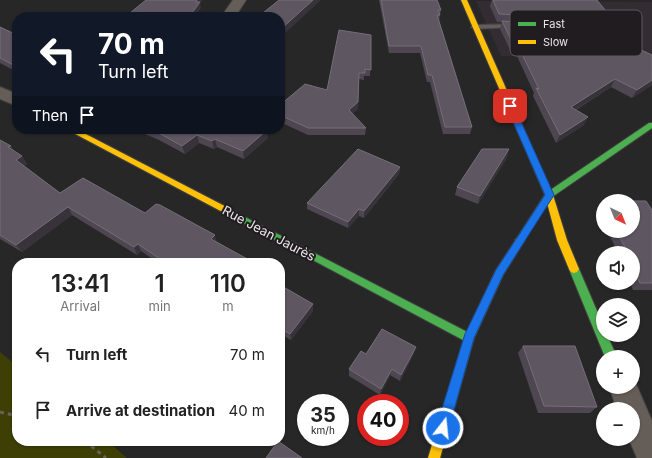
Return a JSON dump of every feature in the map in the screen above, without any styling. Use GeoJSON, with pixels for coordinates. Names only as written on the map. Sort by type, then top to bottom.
{"type":"FeatureCollection","features":[{"type":"Feature","properties":{"kind":"street"},"geometry":{"type":"LineString","coordinates":[[232,12],[240,0]]}},
{"type":"Feature","properties":{"kind":"street"},"geometry":{"type":"LineString","coordinates":[[464,0],[549,195],[562,240],[608,350]]}},
{"type":"Feature","properties":{"kind":"street"},"geometry":{"type":"LineString","coordinates":[[0,92],[12,98]]}},
{"type":"Feature","properties":{"kind":"street"},"geometry":{"type":"LineString","coordinates":[[434,458],[469,338],[499,273],[549,195],[652,125]]}},
{"type":"Feature","properties":{"kind":"street","name":"Rue Jean Jaurès"},"geometry":{"type":"LineString","coordinates":[[84,134],[469,338]]}},
{"type":"Feature","properties":{"kind":"street"},"geometry":{"type":"LineString","coordinates":[[640,427],[652,457]]}},
{"type":"Feature","properties":{"kind":"lane"},"geometry":{"type":"LineString","coordinates":[[475,26],[510,26]]}},
{"type":"Feature","properties":{"kind":"path"},"geometry":{"type":"LineString","coordinates":[[0,412],[12,415]]}},
{"type":"Feature","properties":{"kind":"path"},"geometry":{"type":"LineString","coordinates":[[91,446],[106,458]]}},
{"type":"Feature","properties":{"kind":"shaded area"},"geometry":{"type":"Polygon","coordinates":[[[476,1],[652,2],[652,65],[634,57],[501,56],[476,1]]]}},
{"type":"Feature","properties":{"kind":"shaded area"},"geometry":{"type":"Polygon","coordinates":[[[0,352],[12,362],[12,446],[113,446],[127,458],[0,458],[0,352]]]}},
{"type":"Feature","properties":{"kind":"building"},"geometry":{"type":"Polygon","coordinates":[[[146,0],[197,0],[196,2],[200,2],[193,12],[131,12],[146,0]]]}},
{"type":"Feature","properties":{"kind":"building"},"geometry":{"type":"Polygon","coordinates":[[[279,0],[313,0],[285,25],[285,12],[264,12],[279,0]]]}},
{"type":"Feature","properties":{"kind":"building"},"geometry":{"type":"Polygon","coordinates":[[[381,0],[437,0],[441,10],[438,10],[440,15],[437,15],[472,127],[445,127],[432,75],[428,75],[421,46],[389,46],[381,0]]]}},
{"type":"Feature","properties":{"kind":"building"},"geometry":{"type":"Polygon","coordinates":[[[493,0],[597,0],[605,10],[510,10],[510,15],[499,14],[493,0]]]}},
{"type":"Feature","properties":{"kind":"building"},"geometry":{"type":"Polygon","coordinates":[[[502,21],[510,22],[510,38],[502,21]]]}},
{"type":"Feature","properties":{"kind":"building"},"geometry":{"type":"Polygon","coordinates":[[[0,27],[12,33],[12,64],[0,58],[0,27]]]}},
{"type":"Feature","properties":{"kind":"building"},"geometry":{"type":"Polygon","coordinates":[[[339,30],[371,35],[371,70],[365,69],[365,73],[359,73],[358,102],[349,110],[366,128],[308,128],[285,117],[285,101],[305,84],[327,90],[339,30]]]}},
{"type":"Feature","properties":{"kind":"building"},"geometry":{"type":"Polygon","coordinates":[[[642,50],[652,55],[652,80],[637,90],[615,79],[571,107],[588,117],[560,135],[536,88],[539,89],[523,56],[642,56],[642,50]]]}},
{"type":"Feature","properties":{"kind":"building"},"geometry":{"type":"Polygon","coordinates":[[[161,134],[262,134],[243,151],[215,139],[212,141],[197,135],[182,146],[161,134]]]}},
{"type":"Feature","properties":{"kind":"building"},"geometry":{"type":"Polygon","coordinates":[[[0,140],[11,146],[8,147],[22,156],[16,160],[60,193],[83,178],[145,213],[156,204],[160,205],[215,235],[211,239],[246,258],[159,258],[138,244],[134,247],[68,207],[16,245],[0,235],[0,140]]]}},
{"type":"Feature","properties":{"kind":"building"},"geometry":{"type":"Polygon","coordinates":[[[358,149],[400,167],[364,211],[359,209],[348,222],[307,203],[358,149]]]}},
{"type":"Feature","properties":{"kind":"building"},"geometry":{"type":"Polygon","coordinates":[[[482,149],[509,149],[480,196],[457,187],[482,149]]]}},
{"type":"Feature","properties":{"kind":"building"},"geometry":{"type":"Polygon","coordinates":[[[640,201],[646,201],[652,210],[652,283],[640,283],[640,246],[624,246],[620,238],[640,238],[640,201]]]}},
{"type":"Feature","properties":{"kind":"building"},"geometry":{"type":"Polygon","coordinates":[[[285,288],[313,304],[290,334],[285,331],[285,288]]]}},
{"type":"Feature","properties":{"kind":"building"},"geometry":{"type":"Polygon","coordinates":[[[382,329],[416,347],[401,375],[392,369],[381,389],[349,369],[361,351],[366,354],[382,329]]]}},
{"type":"Feature","properties":{"kind":"building"},"geometry":{"type":"Polygon","coordinates":[[[523,346],[575,346],[596,407],[544,406],[523,346]]]}},
{"type":"Feature","properties":{"kind":"building"},"geometry":{"type":"Polygon","coordinates":[[[274,446],[285,446],[302,458],[266,458],[274,446]]]}},
{"type":"Feature","properties":{"kind":"traffic: fast"},"geometry":{"type":"LineString","coordinates":[[520,240],[549,195],[652,125]]}},
{"type":"Feature","properties":{"kind":"traffic: fast"},"geometry":{"type":"LineString","coordinates":[[235,215],[469,338]]}},
{"type":"Feature","properties":{"kind":"traffic: fast"},"geometry":{"type":"LineString","coordinates":[[574,269],[608,350]]}},
{"type":"Feature","properties":{"kind":"traffic: slow"},"geometry":{"type":"LineString","coordinates":[[464,0],[549,195],[562,240],[574,269]]}},
{"type":"Feature","properties":{"kind":"traffic: slow"},"geometry":{"type":"LineString","coordinates":[[80,134],[235,215]]}},
{"type":"Feature","properties":{"kind":"traffic: slow"},"geometry":{"type":"LineString","coordinates":[[434,458],[469,338],[499,273],[520,240]]}},
{"type":"Feature","properties":{"kind":"route"},"geometry":{"type":"LineString","coordinates":[[443,428],[469,338],[499,273],[549,195],[510,106]]}}]}
